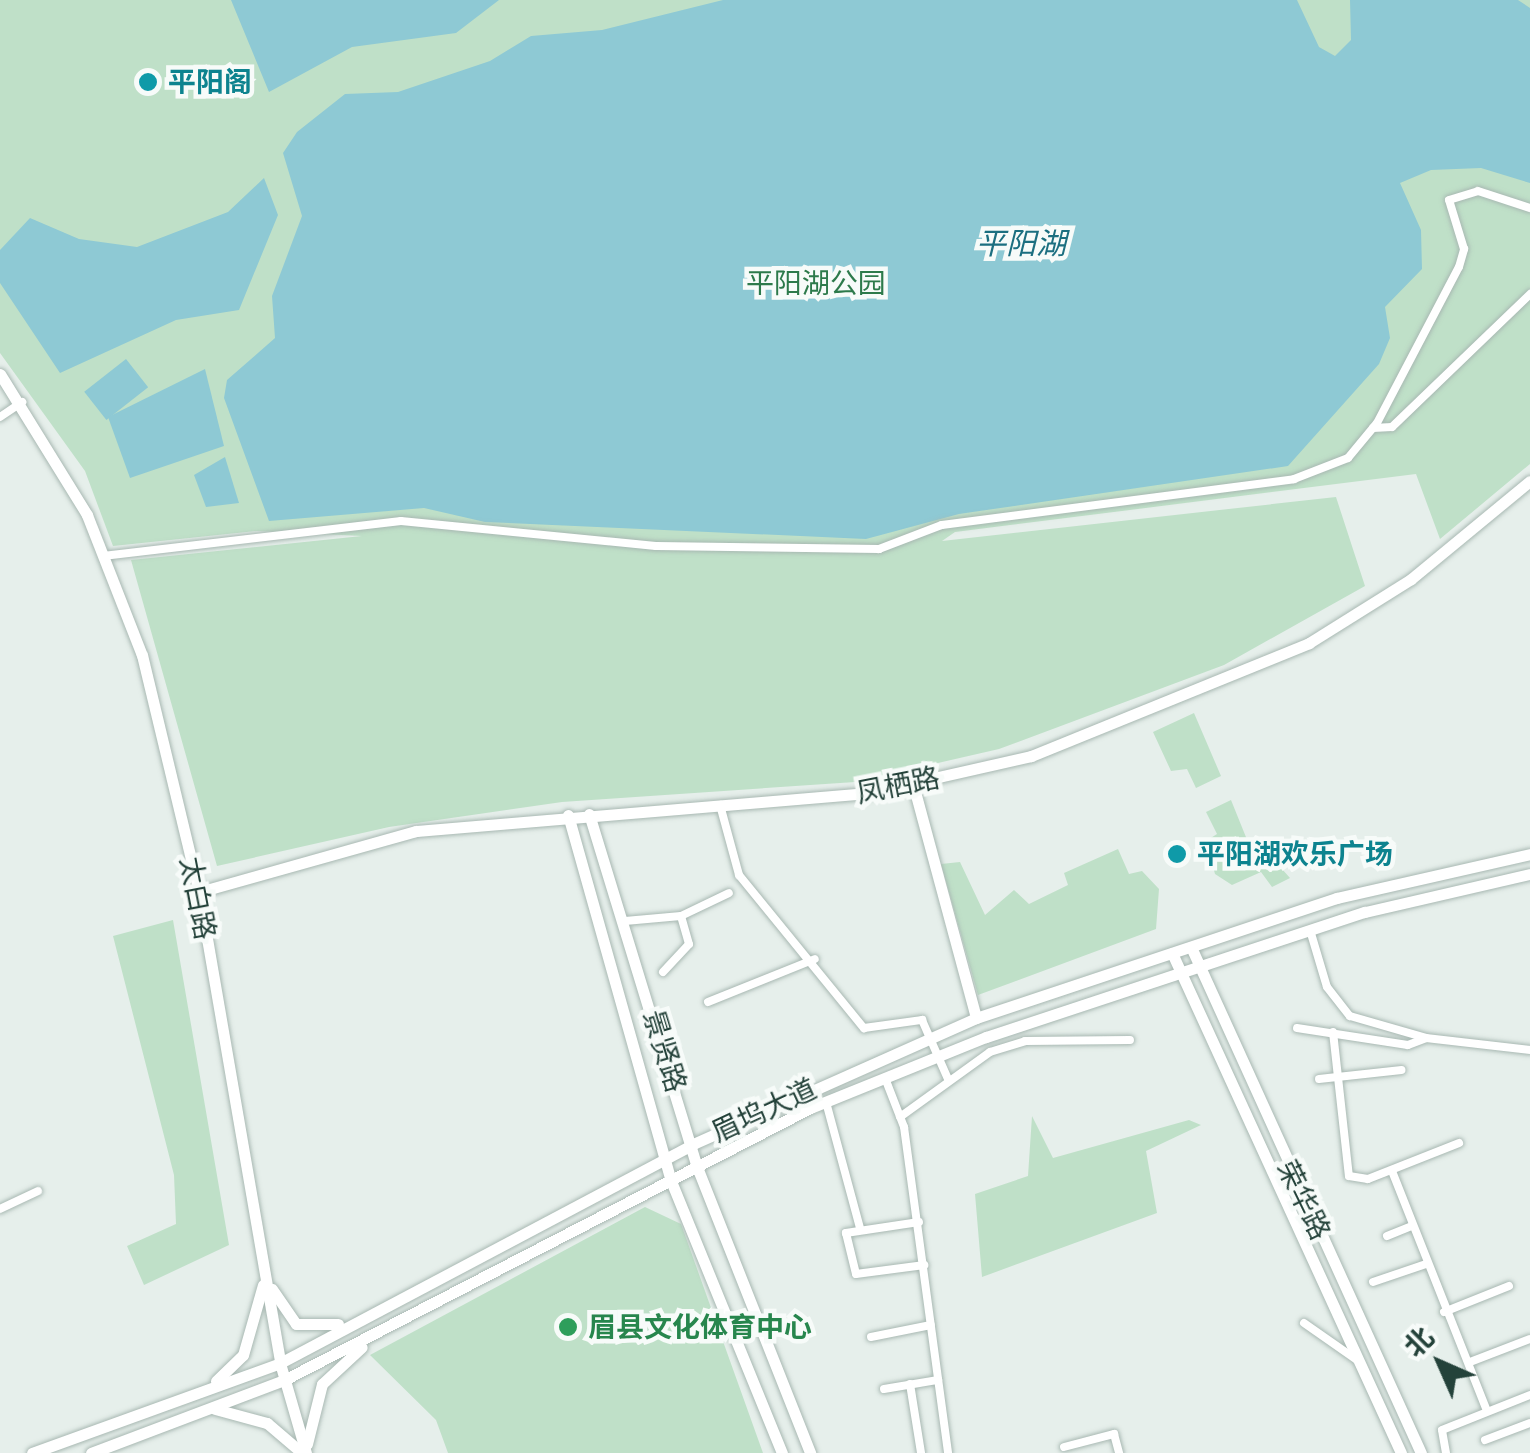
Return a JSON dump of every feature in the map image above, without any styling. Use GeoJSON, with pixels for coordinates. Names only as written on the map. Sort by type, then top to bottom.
{"type":"FeatureCollection","features":[{"type":"Feature","properties":{"kind":"main road","name":"太白路"},"geometry":{"type":"LineString","coordinates":[[0,374],[22,402],[103,556],[142,655],[199,892],[280,1363],[305,1453]]}},
{"type":"Feature","properties":{"kind":"main road","name":"凤栖路"},"geometry":{"type":"LineString","coordinates":[[199,892],[416,831],[913,784],[1120,726],[1309,643],[1411,579],[1530,481]]}},
{"type":"Feature","properties":{"kind":"main road"},"geometry":{"type":"LineString","coordinates":[[913,784],[976,1018]]}},
{"type":"Feature","properties":{"kind":"main road","name":"景贤路"},"geometry":{"type":"LineString","coordinates":[[589,814],[698,1167],[810,1453]]}},
{"type":"Feature","properties":{"kind":"main road","name":"景贤路"},"geometry":{"type":"LineString","coordinates":[[568,816],[671,1180],[782,1453]]}},
{"type":"Feature","properties":{"kind":"main road","name":"眉坞大道"},"geometry":{"type":"LineString","coordinates":[[32,1453],[280,1363],[357,1318],[693,1144],[976,1018],[1337,898],[1530,854]]}},
{"type":"Feature","properties":{"kind":"main road","name":"眉坞大道"},"geometry":{"type":"LineString","coordinates":[[92,1453],[196,1410],[284,1380],[826,1102],[935,1057],[1197,972],[1310,930],[1530,874]]}},
{"type":"Feature","properties":{"kind":"main road","name":"荣华路"},"geometry":{"type":"LineString","coordinates":[[1191,947],[1197,972],[1421,1453]]}},
{"type":"Feature","properties":{"kind":"main road","name":"荣华路"},"geometry":{"type":"LineString","coordinates":[[1172,953],[1176,978],[1401,1453]]}},
{"type":"Feature","properties":{"kind":"main road"},"geometry":{"type":"LineString","coordinates":[[265,1276],[296,1324],[320,1330],[357,1318]]}},
{"type":"Feature","properties":{"kind":"main road"},"geometry":{"type":"LineString","coordinates":[[194,1394],[243,1356],[265,1276]]}},
{"type":"Feature","properties":{"kind":"main road"},"geometry":{"type":"LineString","coordinates":[[196,1410],[246,1413],[305,1453],[322,1384],[378,1334]]}},
{"type":"Feature","properties":{"kind":"street"},"geometry":{"type":"LineString","coordinates":[[103,556],[401,521],[656,546],[879,548],[942,525],[1294,479],[1348,458],[1373,428],[1460,268],[1464,250],[1449,200],[1478,191],[1530,208]]}},
{"type":"Feature","properties":{"kind":"street"},"geometry":{"type":"LineString","coordinates":[[1373,428],[1392,427],[1530,294]]}},
{"type":"Feature","properties":{"kind":"street"},"geometry":{"type":"LineString","coordinates":[[0,417],[22,402]]}},
{"type":"Feature","properties":{"kind":"street"},"geometry":{"type":"LineString","coordinates":[[720,805],[739,875],[815,959],[864,1028],[922,1020],[935,1057],[948,1079]]}},
{"type":"Feature","properties":{"kind":"street"},"geometry":{"type":"LineString","coordinates":[[625,921],[681,916],[729,893]]}},
{"type":"Feature","properties":{"kind":"street"},"geometry":{"type":"LineString","coordinates":[[663,972],[689,944],[681,916]]}},
{"type":"Feature","properties":{"kind":"street"},"geometry":{"type":"LineString","coordinates":[[1310,930],[1327,987],[1350,1016],[1426,1038],[1530,1050]]}},
{"type":"Feature","properties":{"kind":"street"},"geometry":{"type":"LineString","coordinates":[[708,1002],[815,959]]}},
{"type":"Feature","properties":{"kind":"street"},"geometry":{"type":"LineString","coordinates":[[1297,1028],[1408,1045],[1426,1038]]}},
{"type":"Feature","properties":{"kind":"street"},"geometry":{"type":"LineString","coordinates":[[1333,1032],[1349,1176],[1392,1171],[1459,1143]]}},
{"type":"Feature","properties":{"kind":"street"},"geometry":{"type":"LineString","coordinates":[[900,1117],[948,1079],[1025,1041],[1130,1040]]}},
{"type":"Feature","properties":{"kind":"street"},"geometry":{"type":"LineString","coordinates":[[1319,1078],[1402,1070]]}},
{"type":"Feature","properties":{"kind":"street"},"geometry":{"type":"LineString","coordinates":[[885,1078],[900,1117],[919,1222],[948,1453]]}},
{"type":"Feature","properties":{"kind":"street"},"geometry":{"type":"LineString","coordinates":[[826,1102],[860,1228]]}},
{"type":"Feature","properties":{"kind":"street"},"geometry":{"type":"LineString","coordinates":[[1392,1171],[1444,1312],[1470,1362],[1487,1410]]}},
{"type":"Feature","properties":{"kind":"street"},"geometry":{"type":"LineString","coordinates":[[0,1210],[38,1191]]}},
{"type":"Feature","properties":{"kind":"street"},"geometry":{"type":"LineString","coordinates":[[919,1222],[860,1228],[846,1234],[856,1274],[924,1265]]}},
{"type":"Feature","properties":{"kind":"street"},"geometry":{"type":"LineString","coordinates":[[1388,1236],[1412,1226]]}},
{"type":"Feature","properties":{"kind":"street"},"geometry":{"type":"LineString","coordinates":[[1373,1282],[1426,1264]]}},
{"type":"Feature","properties":{"kind":"street"},"geometry":{"type":"LineString","coordinates":[[1444,1312],[1509,1286]]}},
{"type":"Feature","properties":{"kind":"street"},"geometry":{"type":"LineString","coordinates":[[1304,1323],[1359,1362]]}},
{"type":"Feature","properties":{"kind":"street"},"geometry":{"type":"LineString","coordinates":[[871,1337],[931,1324]]}},
{"type":"Feature","properties":{"kind":"street"},"geometry":{"type":"LineString","coordinates":[[1470,1362],[1530,1339]]}},
{"type":"Feature","properties":{"kind":"street"},"geometry":{"type":"LineString","coordinates":[[884,1388],[938,1380]]}},
{"type":"Feature","properties":{"kind":"street"},"geometry":{"type":"LineString","coordinates":[[910,1384],[921,1453]]}},
{"type":"Feature","properties":{"kind":"street"},"geometry":{"type":"LineString","coordinates":[[1446,1453],[1442,1430],[1530,1395]]}},
{"type":"Feature","properties":{"kind":"street"},"geometry":{"type":"LineString","coordinates":[[1485,1440],[1530,1423]]}},
{"type":"Feature","properties":{"kind":"street"},"geometry":{"type":"LineString","coordinates":[[1064,1447],[1114,1434],[1120,1453]]}},
{"type":"Feature","properties":{"kind":"green space","name":"平阳湖公园"},"geometry":{"type":"Polygon","coordinates":[[[0,0],[1530,0],[1530,464],[1440,539],[1416,474],[955,532],[942,541],[1336,497],[1365,586],[1224,665],[999,749],[855,782],[562,802],[389,827],[217,866],[131,560],[362,536],[257,531],[113,546],[85,471],[0,353],[0,0]]]}},
{"type":"Feature","properties":{"kind":"green space"},"geometry":{"type":"Polygon","coordinates":[[[1194,713],[1221,776],[1196,788],[1187,769],[1171,771],[1153,732],[1194,713]]]}},
{"type":"Feature","properties":{"kind":"green space"},"geometry":{"type":"Polygon","coordinates":[[[1231,800],[1254,857],[1267,852],[1290,878],[1272,887],[1261,872],[1232,885],[1215,874],[1206,841],[1217,834],[1206,812],[1231,800]]]}},
{"type":"Feature","properties":{"kind":"green space"},"geometry":{"type":"Polygon","coordinates":[[[1118,849],[1129,874],[1142,871],[1159,889],[1156,929],[978,995],[941,864],[960,862],[985,915],[1014,890],[1029,904],[1068,885],[1064,873],[1118,849]]]}},
{"type":"Feature","properties":{"kind":"green space"},"geometry":{"type":"Polygon","coordinates":[[[173,920],[229,1245],[144,1285],[127,1246],[176,1224],[174,1175],[113,936],[173,920]]]}},
{"type":"Feature","properties":{"kind":"green space"},"geometry":{"type":"Polygon","coordinates":[[[1032,1116],[1053,1158],[1189,1120],[1201,1125],[1146,1151],[1157,1213],[982,1277],[975,1194],[1028,1176],[1032,1116]]]}},
{"type":"Feature","properties":{"kind":"green space","name":"眉县文化体育中心"},"geometry":{"type":"Polygon","coordinates":[[[645,1207],[681,1224],[763,1453],[448,1453],[436,1420],[370,1355],[645,1207]]]}},
{"type":"Feature","properties":{"kind":"water"},"geometry":{"type":"Polygon","coordinates":[[[231,0],[499,0],[456,33],[352,47],[269,92],[231,0]]]}},
{"type":"Feature","properties":{"kind":"water","name":"平阳湖"},"geometry":{"type":"Polygon","coordinates":[[[723,0],[1297,0],[1319,47],[1335,56],[1351,40],[1350,0],[1518,0],[1530,8],[1530,183],[1481,168],[1431,170],[1400,183],[1421,230],[1422,269],[1385,307],[1390,338],[1379,364],[1288,466],[959,514],[866,539],[485,522],[424,508],[269,521],[224,398],[227,380],[275,338],[272,296],[302,216],[283,153],[297,132],[345,94],[398,92],[490,61],[531,36],[602,30],[723,0]]]}},
{"type":"Feature","properties":{"kind":"water"},"geometry":{"type":"Polygon","coordinates":[[[264,178],[278,215],[239,310],[176,320],[60,373],[0,283],[0,250],[30,218],[79,239],[137,247],[228,212],[264,178]]]}},
{"type":"Feature","properties":{"kind":"water"},"geometry":{"type":"Polygon","coordinates":[[[126,359],[148,387],[106,420],[84,392],[126,359]]]}},
{"type":"Feature","properties":{"kind":"water"},"geometry":{"type":"Polygon","coordinates":[[[205,369],[224,446],[130,478],[108,417],[205,369]]]}},
{"type":"Feature","properties":{"kind":"water"},"geometry":{"type":"Polygon","coordinates":[[[225,457],[239,503],[206,507],[194,475],[225,457]]]}},
{"type":"Feature","properties":{"kind":"place","name":"平阳阁"},"geometry":{"type":"Point","coordinates":[148,82]}},
{"type":"Feature","properties":{"kind":"place","name":"平阳湖欢乐广场"},"geometry":{"type":"Point","coordinates":[1177,854]}},
{"type":"Feature","properties":{"kind":"place","name":"眉县文化体育中心"},"geometry":{"type":"Point","coordinates":[568,1327]}}]}
